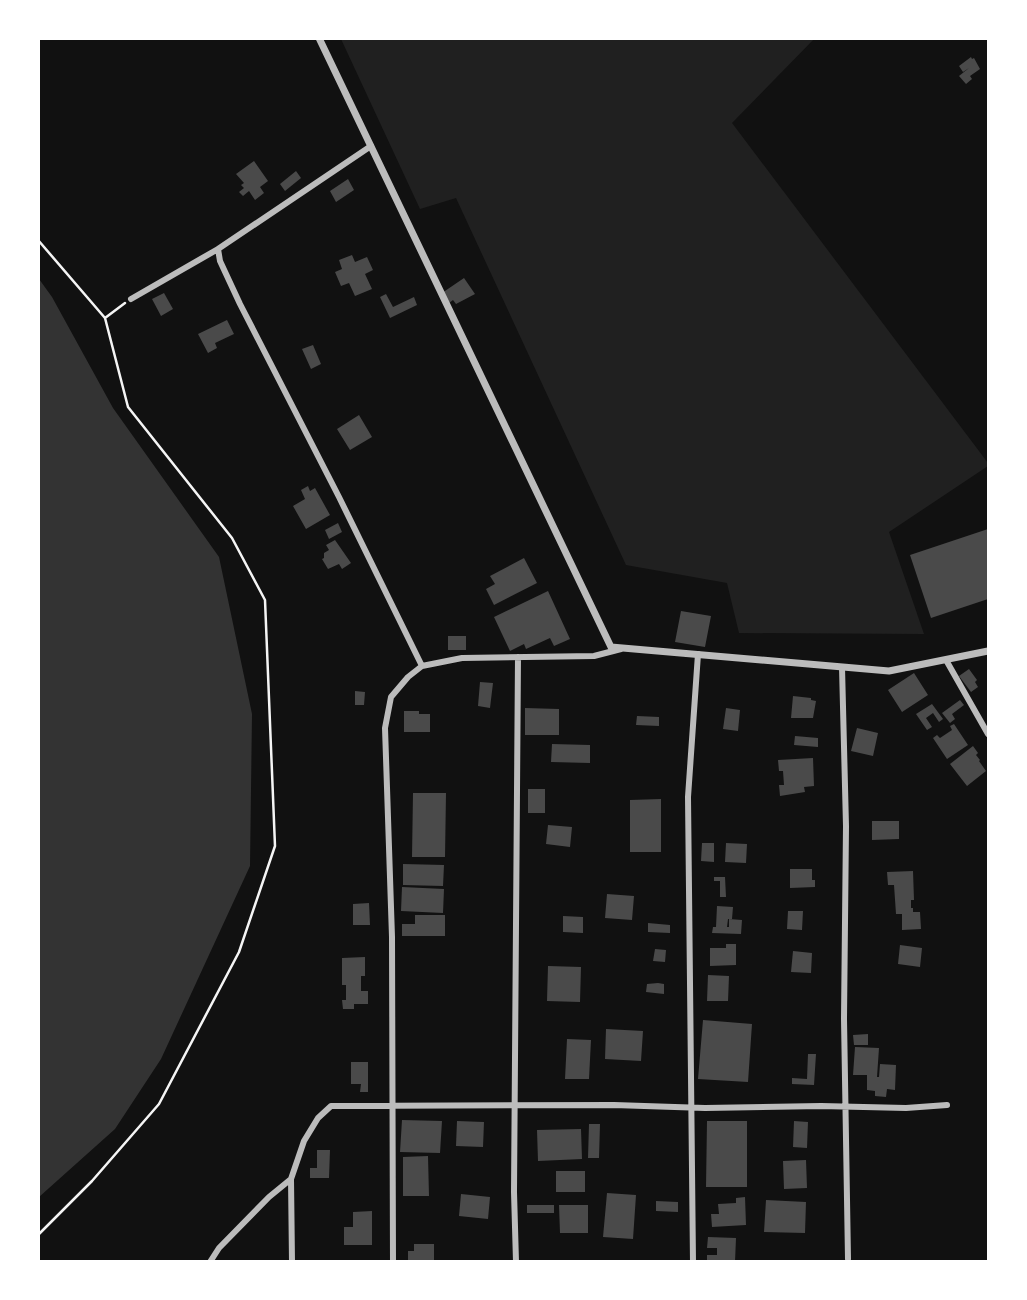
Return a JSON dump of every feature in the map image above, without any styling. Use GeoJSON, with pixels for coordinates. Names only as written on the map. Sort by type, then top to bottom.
{"type":"FeatureCollection","features":[{"type":"Feature","properties":{"kind":"street"},"geometry":{"type":"LineString","coordinates":[[319,38],[611,647],[890,671],[989,651]]}},
{"type":"Feature","properties":{"kind":"street"},"geometry":{"type":"LineString","coordinates":[[131,299],[218,249],[370,146]]}},
{"type":"Feature","properties":{"kind":"street"},"geometry":{"type":"LineString","coordinates":[[218,249],[220,261],[240,304],[422,666]]}},
{"type":"Feature","properties":{"kind":"street"},"geometry":{"type":"LineString","coordinates":[[393,1262],[392,937],[385,727],[391,697],[408,677],[422,666],[462,658],[594,656],[625,648]]}},
{"type":"Feature","properties":{"kind":"street"},"geometry":{"type":"LineString","coordinates":[[693,1262],[688,797],[698,654]]}},
{"type":"Feature","properties":{"kind":"street"},"geometry":{"type":"LineString","coordinates":[[516,1262],[518,657]]}},
{"type":"Feature","properties":{"kind":"street"},"geometry":{"type":"LineString","coordinates":[[946,660],[989,734]]}},
{"type":"Feature","properties":{"kind":"street"},"geometry":{"type":"LineString","coordinates":[[842,667],[846,826],[845,1106],[848,1259]]}},
{"type":"Feature","properties":{"kind":"street"},"geometry":{"type":"LineString","coordinates":[[292,1262],[291,1179],[304,1141],[318,1118],[331,1106],[906,1108],[947,1105]]}},
{"type":"Feature","properties":{"kind":"street"},"geometry":{"type":"LineString","coordinates":[[210,1262],[219,1248],[269,1197],[291,1179]]}},
{"type":"Feature","properties":{"kind":"path"},"geometry":{"type":"LineString","coordinates":[[38,240],[105,318],[128,407],[232,538],[265,600],[275,846],[239,953],[159,1104],[92,1181],[38,1235]]}},
{"type":"Feature","properties":{"kind":"path"},"geometry":{"type":"LineString","coordinates":[[105,318],[131,299]]}},
{"type":"Feature","properties":{"kind":"shaded area"},"geometry":{"type":"Polygon","coordinates":[[[341,39],[814,39],[732,123],[988,463],[988,466],[889,532],[924,634],[739,633],[727,583],[626,565],[456,198],[420,209],[341,39]]]}},
{"type":"Feature","properties":{"kind":"shaded area"},"geometry":{"type":"Polygon","coordinates":[[[39,279],[52,297],[113,408],[219,557],[252,714],[250,866],[161,1059],[115,1129],[39,1197],[39,279]]]}},
{"type":"Feature","properties":{"kind":"building"},"geometry":{"type":"Polygon","coordinates":[[[971,57],[980,69],[970,76],[972,79],[966,84],[959,76],[969,68],[963,72],[959,66],[971,57]]]}},
{"type":"Feature","properties":{"kind":"building"},"geometry":{"type":"Polygon","coordinates":[[[254,161],[268,181],[260,187],[264,193],[255,200],[249,191],[243,196],[239,192],[244,188],[241,185],[244,183],[236,174],[254,161]]]}},
{"type":"Feature","properties":{"kind":"building"},"geometry":{"type":"Polygon","coordinates":[[[296,171],[301,178],[285,191],[280,184],[296,171]]]}},
{"type":"Feature","properties":{"kind":"building"},"geometry":{"type":"Polygon","coordinates":[[[348,179],[354,190],[336,202],[330,191],[348,179]]]}},
{"type":"Feature","properties":{"kind":"building"},"geometry":{"type":"Polygon","coordinates":[[[352,255],[355,262],[367,257],[373,270],[365,274],[372,289],[355,296],[349,283],[341,286],[335,272],[342,269],[339,260],[352,255]]]}},
{"type":"Feature","properties":{"kind":"building"},"geometry":{"type":"Polygon","coordinates":[[[464,278],[475,294],[456,304],[453,300],[449,303],[442,293],[464,278]]]}},
{"type":"Feature","properties":{"kind":"building"},"geometry":{"type":"Polygon","coordinates":[[[164,293],[173,309],[161,316],[152,299],[164,293]]]}},
{"type":"Feature","properties":{"kind":"building"},"geometry":{"type":"Polygon","coordinates":[[[386,294],[393,307],[414,297],[417,305],[390,318],[380,297],[386,294]]]}},
{"type":"Feature","properties":{"kind":"building"},"geometry":{"type":"Polygon","coordinates":[[[227,320],[234,334],[215,343],[217,348],[208,353],[198,334],[227,320]]]}},
{"type":"Feature","properties":{"kind":"building"},"geometry":{"type":"Polygon","coordinates":[[[313,345],[321,364],[311,369],[302,349],[313,345]]]}},
{"type":"Feature","properties":{"kind":"building"},"geometry":{"type":"Polygon","coordinates":[[[359,415],[372,437],[350,450],[337,429],[359,415]]]}},
{"type":"Feature","properties":{"kind":"building"},"geometry":{"type":"Polygon","coordinates":[[[308,486],[310,491],[315,488],[330,515],[306,529],[293,506],[305,499],[301,490],[308,486]]]}},
{"type":"Feature","properties":{"kind":"building"},"geometry":{"type":"Polygon","coordinates":[[[338,523],[342,532],[329,539],[325,530],[338,523]]]}},
{"type":"Feature","properties":{"kind":"building"},"geometry":{"type":"Polygon","coordinates":[[[988,529],[988,599],[931,618],[910,555],[988,529]]]}},
{"type":"Feature","properties":{"kind":"building"},"geometry":{"type":"Polygon","coordinates":[[[335,540],[351,563],[342,569],[339,564],[328,569],[322,559],[324,553],[329,550],[326,545],[335,540]]]}},
{"type":"Feature","properties":{"kind":"building"},"geometry":{"type":"Polygon","coordinates":[[[524,558],[537,583],[494,605],[486,589],[495,584],[490,576],[524,558]]]}},
{"type":"Feature","properties":{"kind":"building"},"geometry":{"type":"Polygon","coordinates":[[[548,591],[570,639],[554,646],[550,638],[526,649],[524,644],[510,651],[494,617],[548,591]]]}},
{"type":"Feature","properties":{"kind":"building"},"geometry":{"type":"Polygon","coordinates":[[[681,611],[711,616],[705,647],[675,642],[681,611]]]}},
{"type":"Feature","properties":{"kind":"building"},"geometry":{"type":"Polygon","coordinates":[[[448,636],[466,636],[466,650],[448,650],[448,636]]]}},
{"type":"Feature","properties":{"kind":"building"},"geometry":{"type":"Polygon","coordinates":[[[969,669],[977,680],[975,682],[978,687],[971,692],[959,676],[969,669]]]}},
{"type":"Feature","properties":{"kind":"building"},"geometry":{"type":"Polygon","coordinates":[[[914,673],[928,695],[902,712],[888,690],[914,673]]]}},
{"type":"Feature","properties":{"kind":"building"},"geometry":{"type":"Polygon","coordinates":[[[480,682],[493,683],[490,708],[478,706],[480,682]]]}},
{"type":"Feature","properties":{"kind":"building"},"geometry":{"type":"Polygon","coordinates":[[[355,691],[365,692],[364,705],[355,705],[355,691]]]}},
{"type":"Feature","properties":{"kind":"building"},"geometry":{"type":"Polygon","coordinates":[[[793,696],[816,701],[813,718],[791,718],[793,696]]]}},
{"type":"Feature","properties":{"kind":"building"},"geometry":{"type":"Polygon","coordinates":[[[960,700],[964,705],[952,714],[955,719],[950,723],[942,713],[960,700]]]}},
{"type":"Feature","properties":{"kind":"building"},"geometry":{"type":"Polygon","coordinates":[[[932,704],[943,719],[939,722],[933,713],[926,718],[932,727],[927,730],[916,714],[932,704]]]}},
{"type":"Feature","properties":{"kind":"building"},"geometry":{"type":"Polygon","coordinates":[[[525,708],[559,709],[559,735],[525,735],[525,708]]]}},
{"type":"Feature","properties":{"kind":"building"},"geometry":{"type":"Polygon","coordinates":[[[726,708],[740,710],[738,731],[723,729],[726,708]]]}},
{"type":"Feature","properties":{"kind":"building"},"geometry":{"type":"Polygon","coordinates":[[[404,711],[430,714],[430,732],[404,732],[404,711]]]}},
{"type":"Feature","properties":{"kind":"building"},"geometry":{"type":"Polygon","coordinates":[[[637,716],[659,717],[659,726],[636,725],[637,716]]]}},
{"type":"Feature","properties":{"kind":"building"},"geometry":{"type":"Polygon","coordinates":[[[954,724],[968,745],[947,759],[933,738],[937,735],[940,738],[952,730],[950,726],[954,724]]]}},
{"type":"Feature","properties":{"kind":"building"},"geometry":{"type":"Polygon","coordinates":[[[857,728],[878,733],[873,756],[851,751],[857,728]]]}},
{"type":"Feature","properties":{"kind":"building"},"geometry":{"type":"Polygon","coordinates":[[[795,736],[818,738],[818,747],[794,745],[795,736]]]}},
{"type":"Feature","properties":{"kind":"building"},"geometry":{"type":"Polygon","coordinates":[[[552,744],[590,745],[590,763],[551,762],[552,744]]]}},
{"type":"Feature","properties":{"kind":"building"},"geometry":{"type":"Polygon","coordinates":[[[973,746],[986,771],[967,786],[950,764],[973,746]]]}},
{"type":"Feature","properties":{"kind":"building"},"geometry":{"type":"Polygon","coordinates":[[[813,758],[814,786],[804,787],[805,792],[780,796],[779,785],[784,785],[783,771],[779,771],[778,760],[813,758]]]}},
{"type":"Feature","properties":{"kind":"building"},"geometry":{"type":"Polygon","coordinates":[[[528,789],[545,789],[545,813],[528,813],[528,789]]]}},
{"type":"Feature","properties":{"kind":"building"},"geometry":{"type":"Polygon","coordinates":[[[413,793],[446,793],[445,857],[412,857],[413,793]]]}},
{"type":"Feature","properties":{"kind":"building"},"geometry":{"type":"Polygon","coordinates":[[[661,799],[661,852],[630,852],[630,800],[661,799]]]}},
{"type":"Feature","properties":{"kind":"building"},"geometry":{"type":"Polygon","coordinates":[[[872,821],[899,821],[899,839],[872,840],[872,821]]]}},
{"type":"Feature","properties":{"kind":"building"},"geometry":{"type":"Polygon","coordinates":[[[548,825],[572,827],[570,847],[546,844],[548,825]]]}},
{"type":"Feature","properties":{"kind":"building"},"geometry":{"type":"Polygon","coordinates":[[[702,843],[714,843],[714,862],[701,861],[702,843]]]}},
{"type":"Feature","properties":{"kind":"building"},"geometry":{"type":"Polygon","coordinates":[[[726,843],[747,844],[746,863],[725,862],[726,843]]]}},
{"type":"Feature","properties":{"kind":"building"},"geometry":{"type":"Polygon","coordinates":[[[403,864],[444,865],[443,886],[403,885],[403,864]]]}},
{"type":"Feature","properties":{"kind":"building"},"geometry":{"type":"Polygon","coordinates":[[[790,869],[812,869],[815,887],[790,888],[790,869]]]}},
{"type":"Feature","properties":{"kind":"building"},"geometry":{"type":"Polygon","coordinates":[[[913,871],[914,900],[911,900],[911,908],[913,912],[920,912],[921,929],[902,930],[902,914],[896,914],[894,885],[888,885],[887,872],[913,871]]]}},
{"type":"Feature","properties":{"kind":"building"},"geometry":{"type":"Polygon","coordinates":[[[714,877],[725,877],[726,897],[720,897],[720,881],[714,881],[714,877]]]}},
{"type":"Feature","properties":{"kind":"building"},"geometry":{"type":"Polygon","coordinates":[[[402,887],[444,889],[443,913],[401,911],[402,887]]]}},
{"type":"Feature","properties":{"kind":"building"},"geometry":{"type":"Polygon","coordinates":[[[607,894],[634,896],[632,920],[605,918],[607,894]]]}},
{"type":"Feature","properties":{"kind":"building"},"geometry":{"type":"Polygon","coordinates":[[[369,903],[370,925],[353,925],[353,904],[369,903]]]}},
{"type":"Feature","properties":{"kind":"building"},"geometry":{"type":"Polygon","coordinates":[[[717,906],[733,907],[732,919],[729,919],[742,920],[741,934],[712,933],[713,927],[716,927],[717,906]]]}},
{"type":"Feature","properties":{"kind":"building"},"geometry":{"type":"Polygon","coordinates":[[[788,911],[803,911],[802,930],[787,929],[788,911]]]}},
{"type":"Feature","properties":{"kind":"building"},"geometry":{"type":"Polygon","coordinates":[[[415,915],[445,915],[445,936],[402,936],[402,924],[415,924],[415,915]]]}},
{"type":"Feature","properties":{"kind":"building"},"geometry":{"type":"Polygon","coordinates":[[[563,916],[583,917],[583,933],[563,932],[563,916]]]}},
{"type":"Feature","properties":{"kind":"building"},"geometry":{"type":"Polygon","coordinates":[[[648,923],[670,925],[670,933],[648,932],[648,923]]]}},
{"type":"Feature","properties":{"kind":"building"},"geometry":{"type":"Polygon","coordinates":[[[726,944],[736,944],[736,965],[710,966],[710,948],[726,948],[726,944]]]}},
{"type":"Feature","properties":{"kind":"building"},"geometry":{"type":"Polygon","coordinates":[[[900,945],[922,948],[920,967],[898,964],[900,945]]]}},
{"type":"Feature","properties":{"kind":"building"},"geometry":{"type":"Polygon","coordinates":[[[655,949],[666,950],[665,962],[653,961],[655,949]]]}},
{"type":"Feature","properties":{"kind":"building"},"geometry":{"type":"Polygon","coordinates":[[[793,951],[812,953],[811,973],[791,972],[793,951]]]}},
{"type":"Feature","properties":{"kind":"building"},"geometry":{"type":"Polygon","coordinates":[[[365,957],[365,976],[361,976],[361,991],[368,991],[368,1004],[354,1004],[354,1009],[343,1009],[342,1000],[346,1000],[346,985],[342,985],[342,958],[365,957]]]}},
{"type":"Feature","properties":{"kind":"building"},"geometry":{"type":"Polygon","coordinates":[[[548,966],[581,967],[580,1002],[547,1001],[548,966]]]}},
{"type":"Feature","properties":{"kind":"building"},"geometry":{"type":"Polygon","coordinates":[[[708,975],[729,976],[728,1001],[707,1001],[708,975]]]}},
{"type":"Feature","properties":{"kind":"building"},"geometry":{"type":"Polygon","coordinates":[[[647,984],[664,984],[664,994],[646,992],[647,984]]]}},
{"type":"Feature","properties":{"kind":"building"},"geometry":{"type":"Polygon","coordinates":[[[703,1020],[752,1024],[748,1082],[698,1079],[703,1020]]]}},
{"type":"Feature","properties":{"kind":"building"},"geometry":{"type":"Polygon","coordinates":[[[606,1029],[643,1031],[641,1061],[605,1059],[606,1029]]]}},
{"type":"Feature","properties":{"kind":"building"},"geometry":{"type":"Polygon","coordinates":[[[868,1034],[868,1045],[854,1045],[853,1035],[868,1034]]]}},
{"type":"Feature","properties":{"kind":"building"},"geometry":{"type":"Polygon","coordinates":[[[567,1039],[591,1040],[589,1079],[565,1079],[567,1039]]]}},
{"type":"Feature","properties":{"kind":"building"},"geometry":{"type":"Polygon","coordinates":[[[855,1047],[879,1048],[877,1077],[880,1064],[896,1065],[895,1090],[887,1089],[886,1097],[875,1096],[875,1091],[867,1090],[867,1075],[853,1075],[855,1047]]]}},
{"type":"Feature","properties":{"kind":"building"},"geometry":{"type":"Polygon","coordinates":[[[808,1054],[816,1054],[814,1085],[792,1084],[792,1078],[807,1079],[808,1054]]]}},
{"type":"Feature","properties":{"kind":"building"},"geometry":{"type":"Polygon","coordinates":[[[351,1062],[368,1062],[368,1092],[360,1092],[361,1084],[351,1084],[351,1062]]]}},
{"type":"Feature","properties":{"kind":"building"},"geometry":{"type":"Polygon","coordinates":[[[402,1120],[442,1121],[440,1153],[400,1152],[402,1120]]]}},
{"type":"Feature","properties":{"kind":"building"},"geometry":{"type":"Polygon","coordinates":[[[457,1121],[484,1122],[483,1147],[456,1146],[457,1121]]]}},
{"type":"Feature","properties":{"kind":"building"},"geometry":{"type":"Polygon","coordinates":[[[707,1121],[747,1121],[747,1187],[706,1187],[707,1121]]]}},
{"type":"Feature","properties":{"kind":"building"},"geometry":{"type":"Polygon","coordinates":[[[794,1121],[808,1122],[807,1148],[793,1147],[794,1121]]]}},
{"type":"Feature","properties":{"kind":"building"},"geometry":{"type":"Polygon","coordinates":[[[589,1124],[600,1124],[599,1158],[588,1158],[589,1124]]]}},
{"type":"Feature","properties":{"kind":"building"},"geometry":{"type":"Polygon","coordinates":[[[581,1129],[582,1159],[538,1161],[537,1130],[581,1129]]]}},
{"type":"Feature","properties":{"kind":"building"},"geometry":{"type":"Polygon","coordinates":[[[317,1150],[330,1150],[329,1178],[310,1178],[310,1168],[317,1168],[317,1150]]]}},
{"type":"Feature","properties":{"kind":"building"},"geometry":{"type":"Polygon","coordinates":[[[428,1156],[429,1196],[403,1196],[403,1157],[428,1156]]]}},
{"type":"Feature","properties":{"kind":"building"},"geometry":{"type":"Polygon","coordinates":[[[806,1160],[807,1188],[784,1189],[783,1161],[806,1160]]]}},
{"type":"Feature","properties":{"kind":"building"},"geometry":{"type":"Polygon","coordinates":[[[556,1171],[585,1171],[585,1192],[556,1192],[556,1171]]]}},
{"type":"Feature","properties":{"kind":"building"},"geometry":{"type":"Polygon","coordinates":[[[607,1193],[636,1195],[633,1239],[603,1237],[607,1193]]]}},
{"type":"Feature","properties":{"kind":"building"},"geometry":{"type":"Polygon","coordinates":[[[461,1194],[490,1197],[488,1219],[459,1216],[461,1194]]]}},
{"type":"Feature","properties":{"kind":"building"},"geometry":{"type":"Polygon","coordinates":[[[745,1197],[746,1225],[712,1227],[711,1214],[719,1214],[718,1204],[736,1203],[736,1198],[745,1197]]]}},
{"type":"Feature","properties":{"kind":"building"},"geometry":{"type":"Polygon","coordinates":[[[766,1200],[806,1202],[805,1233],[764,1232],[766,1200]]]}},
{"type":"Feature","properties":{"kind":"building"},"geometry":{"type":"Polygon","coordinates":[[[656,1201],[678,1202],[678,1212],[656,1211],[656,1201]]]}},
{"type":"Feature","properties":{"kind":"building"},"geometry":{"type":"Polygon","coordinates":[[[527,1205],[554,1205],[554,1213],[527,1213],[527,1205]]]}},
{"type":"Feature","properties":{"kind":"building"},"geometry":{"type":"Polygon","coordinates":[[[559,1205],[588,1205],[588,1233],[560,1233],[559,1205]]]}},
{"type":"Feature","properties":{"kind":"building"},"geometry":{"type":"Polygon","coordinates":[[[372,1211],[372,1245],[344,1245],[344,1227],[353,1227],[353,1212],[372,1211]]]}},
{"type":"Feature","properties":{"kind":"building"},"geometry":{"type":"Polygon","coordinates":[[[708,1237],[736,1238],[735,1262],[707,1262],[707,1255],[717,1255],[717,1248],[707,1248],[708,1237]]]}},
{"type":"Feature","properties":{"kind":"building"},"geometry":{"type":"Polygon","coordinates":[[[414,1244],[434,1244],[434,1262],[408,1260],[408,1251],[414,1251],[414,1244]]]}}]}
